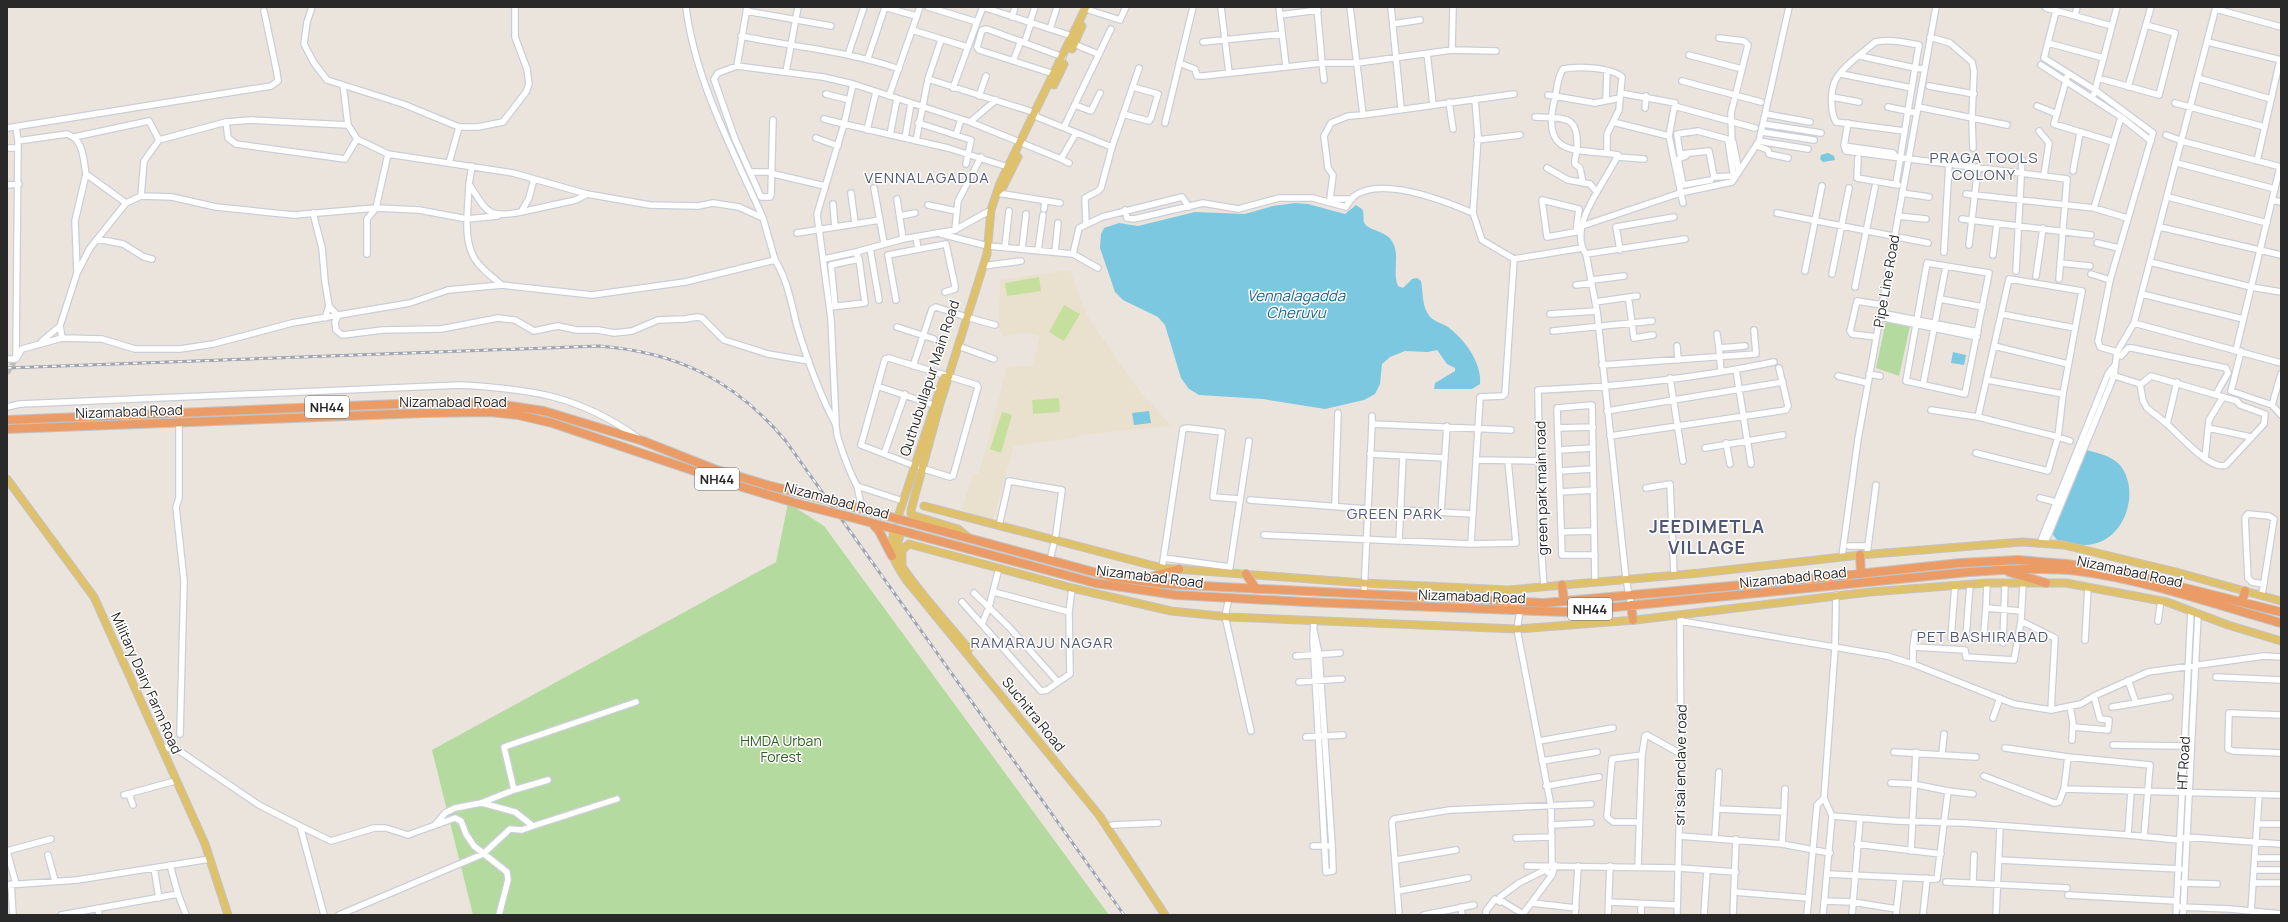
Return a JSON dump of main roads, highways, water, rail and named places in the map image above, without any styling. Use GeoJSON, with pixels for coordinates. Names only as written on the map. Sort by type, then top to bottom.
{"type":"FeatureCollection","features":[{"type":"Feature","properties":{"kind":"highway","name":"Nizamabad Road"},"geometry":{"type":"LineString","coordinates":[[7,420],[405,404],[492,403],[544,410],[642,442],[714,469],[901,521],[1050,560],[1112,576],[1140,580],[1256,589],[1544,603],[1934,566],[2018,560],[2067,564],[2117,571],[2281,612]]}},
{"type":"Feature","properties":{"kind":"highway"},"geometry":{"type":"LineString","coordinates":[[226,411],[226,420]]}},
{"type":"Feature","properties":{"kind":"highway","name":"Nizamabad Road"},"geometry":{"type":"LineString","coordinates":[[7,429],[425,412],[490,412],[518,415],[576,430],[742,487],[798,504],[1101,584],[1168,594],[1229,598],[1565,612],[1935,575],[2026,568],[2078,571],[2135,583],[2279,622]]}},
{"type":"Feature","properties":{"kind":"highway"},"geometry":{"type":"LineString","coordinates":[[576,430],[579,421]]}},
{"type":"Feature","properties":{"kind":"highway"},"geometry":{"type":"LineString","coordinates":[[872,524],[892,556]]}},
{"type":"Feature","properties":{"kind":"highway"},"geometry":{"type":"LineString","coordinates":[[984,553],[987,543]]}},
{"type":"Feature","properties":{"kind":"highway"},"geometry":{"type":"LineString","coordinates":[[1861,574],[1865,552]]}},
{"type":"Feature","properties":{"kind":"highway"},"geometry":{"type":"LineString","coordinates":[[1934,566],[1935,575]]}},
{"type":"Feature","properties":{"kind":"highway"},"geometry":{"type":"LineString","coordinates":[[1140,580],[1179,570]]}},
{"type":"Feature","properties":{"kind":"highway"},"geometry":{"type":"LineString","coordinates":[[2002,570],[2046,583]]}},
{"type":"Feature","properties":{"kind":"highway"},"geometry":{"type":"LineString","coordinates":[[1246,574],[1256,589]]}},
{"type":"Feature","properties":{"kind":"highway"},"geometry":{"type":"LineString","coordinates":[[1562,585],[1564,601]]}},
{"type":"Feature","properties":{"kind":"highway"},"geometry":{"type":"LineString","coordinates":[[2242,602],[2245,591]]}},
{"type":"Feature","properties":{"kind":"highway"},"geometry":{"type":"LineString","coordinates":[[1387,595],[1387,605]]}},
{"type":"Feature","properties":{"kind":"highway"},"geometry":{"type":"LineString","coordinates":[[1631,605],[1633,620]]}},
{"type":"Feature","properties":{"kind":"highway"},"geometry":{"type":"LineString","coordinates":[[2279,622],[2281,612]]}},
{"type":"Feature","properties":{"kind":"main road","name":"Quthubullapur Main Road"},"geometry":{"type":"LineString","coordinates":[[997,192],[1003,187],[1072,36],[1089,8]]}},
{"type":"Feature","properties":{"kind":"main road","name":"Quthubullapur Main Road"},"geometry":{"type":"LineString","coordinates":[[1036,115],[1074,44],[1089,8]]}},
{"type":"Feature","properties":{"kind":"main road","name":"Quthubullapur Main Road"},"geometry":{"type":"LineString","coordinates":[[901,521],[903,501],[918,466],[958,346],[965,316],[983,266],[988,246],[991,210],[1008,167],[1023,142]]}},
{"type":"Feature","properties":{"kind":"main road","name":"Quthubullapur Main Road"},"geometry":{"type":"LineString","coordinates":[[918,466],[934,405],[947,377],[983,252],[988,246]]}},
{"type":"Feature","properties":{"kind":"main road"},"geometry":{"type":"LineString","coordinates":[[918,466],[911,514],[958,529],[971,539]]}},
{"type":"Feature","properties":{"kind":"main road","name":"Military Dairy Farm Road"},"geometry":{"type":"LineString","coordinates":[[7,480],[94,597],[162,747],[175,781],[210,860],[228,915]]}},
{"type":"Feature","properties":{"kind":"main road","name":"Nizamabad Road"},"geometry":{"type":"LineString","coordinates":[[924,506],[1162,568],[1179,570],[1229,570],[1246,574],[1364,583],[1508,590],[1674,575],[1842,556],[1865,552],[2022,542],[2064,545],[2281,601]]}},
{"type":"Feature","properties":{"kind":"main road"},"geometry":{"type":"LineString","coordinates":[[892,556],[891,548],[898,530]]}},
{"type":"Feature","properties":{"kind":"main road","name":"Suchitra Road"},"geometry":{"type":"LineString","coordinates":[[898,530],[897,551],[902,564],[1112,826],[1171,915]]}},
{"type":"Feature","properties":{"kind":"main road","name":"Nizamabad Road"},"geometry":{"type":"LineString","coordinates":[[902,564],[902,550],[909,544],[1072,588],[1171,611],[1225,616],[1314,621],[1517,629],[1680,618],[1836,595],[1987,583],[2023,584],[2066,582],[2161,600],[2281,641]]}},
{"type":"Feature","properties":{"kind":"main road","name":"Suchitra Road"},"geometry":{"type":"LineString","coordinates":[[892,556],[907,581],[926,606],[1099,815],[1165,915]]}},
{"type":"Feature","properties":{"kind":"water"},"geometry":{"type":"Polygon","coordinates":[[[1828,153],[1834,156],[1835,160],[1823,162],[1820,159],[1821,155],[1828,153]]]}},
{"type":"Feature","properties":{"kind":"water","name":"Vennalagadda Cheruvu"},"geometry":{"type":"Polygon","coordinates":[[[1295,203],[1308,204],[1345,214],[1356,205],[1362,209],[1365,224],[1371,229],[1383,233],[1393,243],[1396,253],[1396,281],[1398,286],[1403,288],[1412,279],[1417,278],[1421,281],[1424,302],[1428,314],[1434,320],[1448,327],[1466,345],[1475,359],[1480,376],[1480,384],[1472,389],[1434,389],[1435,383],[1455,371],[1455,368],[1447,364],[1437,350],[1428,352],[1405,351],[1390,357],[1382,364],[1380,384],[1375,394],[1364,400],[1325,409],[1263,399],[1199,395],[1189,389],[1181,378],[1165,325],[1158,317],[1123,300],[1115,292],[1100,248],[1101,234],[1104,228],[1119,223],[1138,226],[1195,212],[1245,214],[1273,206],[1295,203]]]}},
{"type":"Feature","properties":{"kind":"water"},"geometry":{"type":"Polygon","coordinates":[[[1953,352],[1966,355],[1964,365],[1951,363],[1953,352]]]}},
{"type":"Feature","properties":{"kind":"water"},"geometry":{"type":"Polygon","coordinates":[[[1149,411],[1151,423],[1134,425],[1132,413],[1149,411]]]}},
{"type":"Feature","properties":{"kind":"water"},"geometry":{"type":"Polygon","coordinates":[[[2085,450],[2098,453],[2116,461],[2126,474],[2129,486],[2127,511],[2122,523],[2104,540],[2088,545],[2057,540],[2051,532],[2085,450]]]}},
{"type":"Feature","properties":{"kind":"tunnel"},"geometry":{"type":"LineString","coordinates":[[7,373],[14,362]]}},
{"type":"Feature","properties":{"kind":"railway"},"geometry":{"type":"LineString","coordinates":[[7,368],[599,346],[627,349],[654,355],[679,363],[702,373],[724,385],[745,401],[766,419],[785,440],[1124,915]]}},
{"type":"Feature","properties":{"kind":"district","name":"PRAGA TOOLS COLONY"},"geometry":{"type":"Point","coordinates":[1984,166]}},
{"type":"Feature","properties":{"kind":"district","name":"VENNALAGADDA"},"geometry":{"type":"Point","coordinates":[927,177]}},
{"type":"Feature","properties":{"kind":"district","name":"GREEN PARK"},"geometry":{"type":"Point","coordinates":[1395,513]}},
{"type":"Feature","properties":{"kind":"district","name":"JEEDIMETLA VILLAGE"},"geometry":{"type":"Point","coordinates":[1707,536]}},
{"type":"Feature","properties":{"kind":"district","name":"PET BASHIRABAD"},"geometry":{"type":"Point","coordinates":[1983,636]}},
{"type":"Feature","properties":{"kind":"district","name":"RAMARAJU NAGAR"},"geometry":{"type":"Point","coordinates":[1042,642]}},
{"type":"Feature","properties":{"kind":"park label","name":"HMDA Urban Forest"},"geometry":{"type":"Point","coordinates":[781,748]}}]}
